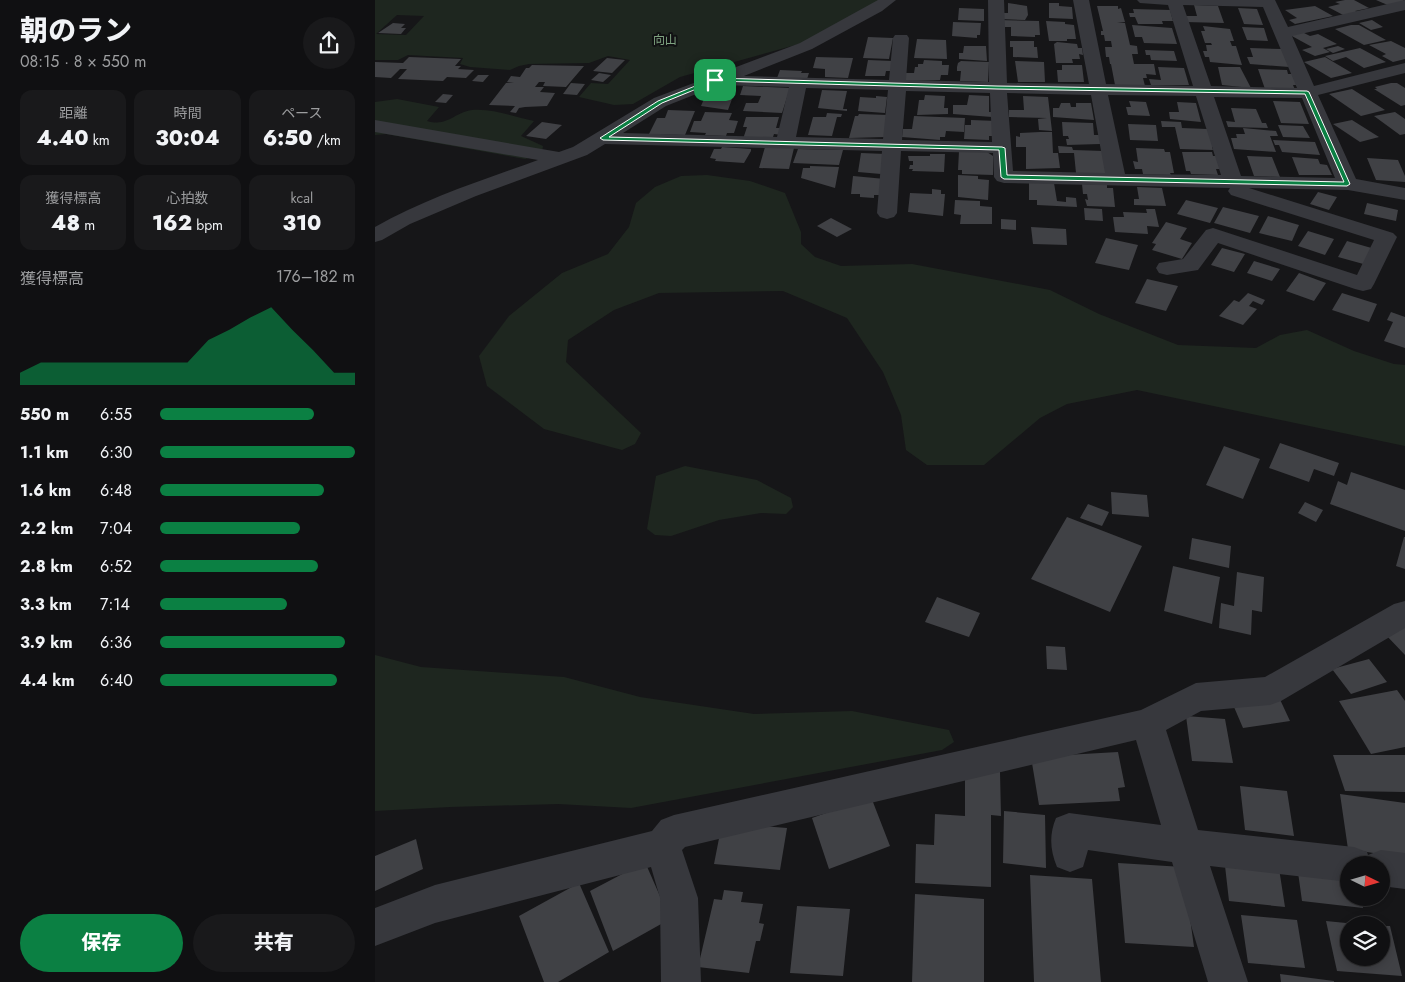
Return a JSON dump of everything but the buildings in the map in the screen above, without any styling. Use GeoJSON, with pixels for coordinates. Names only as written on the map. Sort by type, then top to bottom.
{"type":"FeatureCollection","features":[{"type":"Feature","properties":{"kind":"street"},"geometry":{"type":"LineString","coordinates":[[997,0],[997,88],[1004,177],[1347,184],[1405,194]]}},
{"type":"Feature","properties":{"kind":"street"},"geometry":{"type":"LineString","coordinates":[[1081,0],[1116,179]]}},
{"type":"Feature","properties":{"kind":"street"},"geometry":{"type":"LineString","coordinates":[[1145,0],[1269,2],[1284,33],[1347,184]]}},
{"type":"Feature","properties":{"kind":"street"},"geometry":{"type":"LineString","coordinates":[[1174,0],[1233,182]]}},
{"type":"Feature","properties":{"kind":"street"},"geometry":{"type":"LineString","coordinates":[[375,236],[403,220],[469,192],[580,152],[660,102],[715,80],[763,64],[831,33],[851,36],[888,17],[895,3]]}},
{"type":"Feature","properties":{"kind":"street"},"geometry":{"type":"LineString","coordinates":[[1284,33],[1405,5]]}},
{"type":"Feature","properties":{"kind":"street"},"geometry":{"type":"LineString","coordinates":[[887,213],[901,38]]}},
{"type":"Feature","properties":{"kind":"street"},"geometry":{"type":"LineString","coordinates":[[715,80],[997,88],[1307,92],[1405,68]]}},
{"type":"Feature","properties":{"kind":"street"},"geometry":{"type":"LineString","coordinates":[[785,143],[799,82]]}},
{"type":"Feature","properties":{"kind":"street"},"geometry":{"type":"LineString","coordinates":[[375,126],[560,158]]}},
{"type":"Feature","properties":{"kind":"street"},"geometry":{"type":"LineString","coordinates":[[603,138],[1002,148]]}},
{"type":"Feature","properties":{"kind":"street"},"geometry":{"type":"LineString","coordinates":[[1167,268],[1190,265],[1213,234],[1363,284],[1386,237],[1205,181]]}},
{"type":"Feature","properties":{"kind":"street"},"geometry":{"type":"LineString","coordinates":[[375,927],[386,921],[435,904],[663,846],[673,832],[1147,724],[1197,697],[1270,691],[1405,613]]}},
{"type":"Feature","properties":{"kind":"street"},"geometry":{"type":"LineString","coordinates":[[1147,724],[1228,982]]}},
{"type":"Feature","properties":{"kind":"street"},"geometry":{"type":"LineString","coordinates":[[1070,854],[1069,830],[1185,846],[1340,863]]}},
{"type":"Feature","properties":{"kind":"street"},"geometry":{"type":"LineString","coordinates":[[663,846],[679,898],[681,982]]}},
{"type":"Feature","properties":{"kind":"street"},"geometry":{"type":"LineString","coordinates":[[1390,869],[1405,871]]}},
{"type":"Feature","properties":{"kind":"green space","name":"向山"},"geometry":{"type":"Polygon","coordinates":[[[375,0],[883,0],[806,42],[680,77],[633,104],[614,105],[579,97],[591,83],[608,84],[630,60],[608,56],[589,63],[529,64],[510,70],[470,67],[460,64],[463,58],[408,55],[398,60],[375,60],[375,0]],[[397,15],[376,34],[406,35],[424,16],[397,15]]]}},
{"type":"Feature","properties":{"kind":"green space"},"geometry":{"type":"Polygon","coordinates":[[[397,99],[439,107],[427,121],[445,121],[465,112],[480,110],[534,121],[521,136],[543,146],[542,152],[525,159],[386,134],[375,135],[375,102],[397,99]]]}},
{"type":"Feature","properties":{"kind":"green space"},"geometry":{"type":"Polygon","coordinates":[[[707,175],[750,181],[785,193],[801,232],[801,244],[815,257],[841,266],[912,264],[1050,290],[1099,314],[1178,345],[1256,348],[1280,335],[1307,330],[1354,351],[1394,364],[1405,365],[1405,446],[1137,390],[1067,404],[1040,418],[984,465],[927,465],[906,450],[901,415],[883,372],[847,318],[783,291],[659,293],[614,310],[568,340],[566,362],[641,433],[635,444],[622,450],[544,429],[487,386],[479,356],[509,316],[562,273],[608,254],[629,227],[636,203],[655,187],[681,176],[707,175]]]}},
{"type":"Feature","properties":{"kind":"green space"},"geometry":{"type":"Polygon","coordinates":[[[685,466],[757,480],[791,498],[793,507],[786,514],[761,513],[719,520],[671,536],[655,535],[647,529],[656,476],[685,466]]]}},
{"type":"Feature","properties":{"kind":"green space"},"geometry":{"type":"Polygon","coordinates":[[[375,655],[421,667],[564,677],[640,697],[754,714],[852,711],[949,730],[954,742],[942,750],[631,808],[558,804],[375,811],[375,655]]]}},
{"type":"Feature","properties":{"kind":"route"},"geometry":{"type":"LineString","coordinates":[[715,80],[997,88],[1307,92],[1347,184],[1004,177],[1002,148],[603,138],[660,102],[715,80]]}}]}
